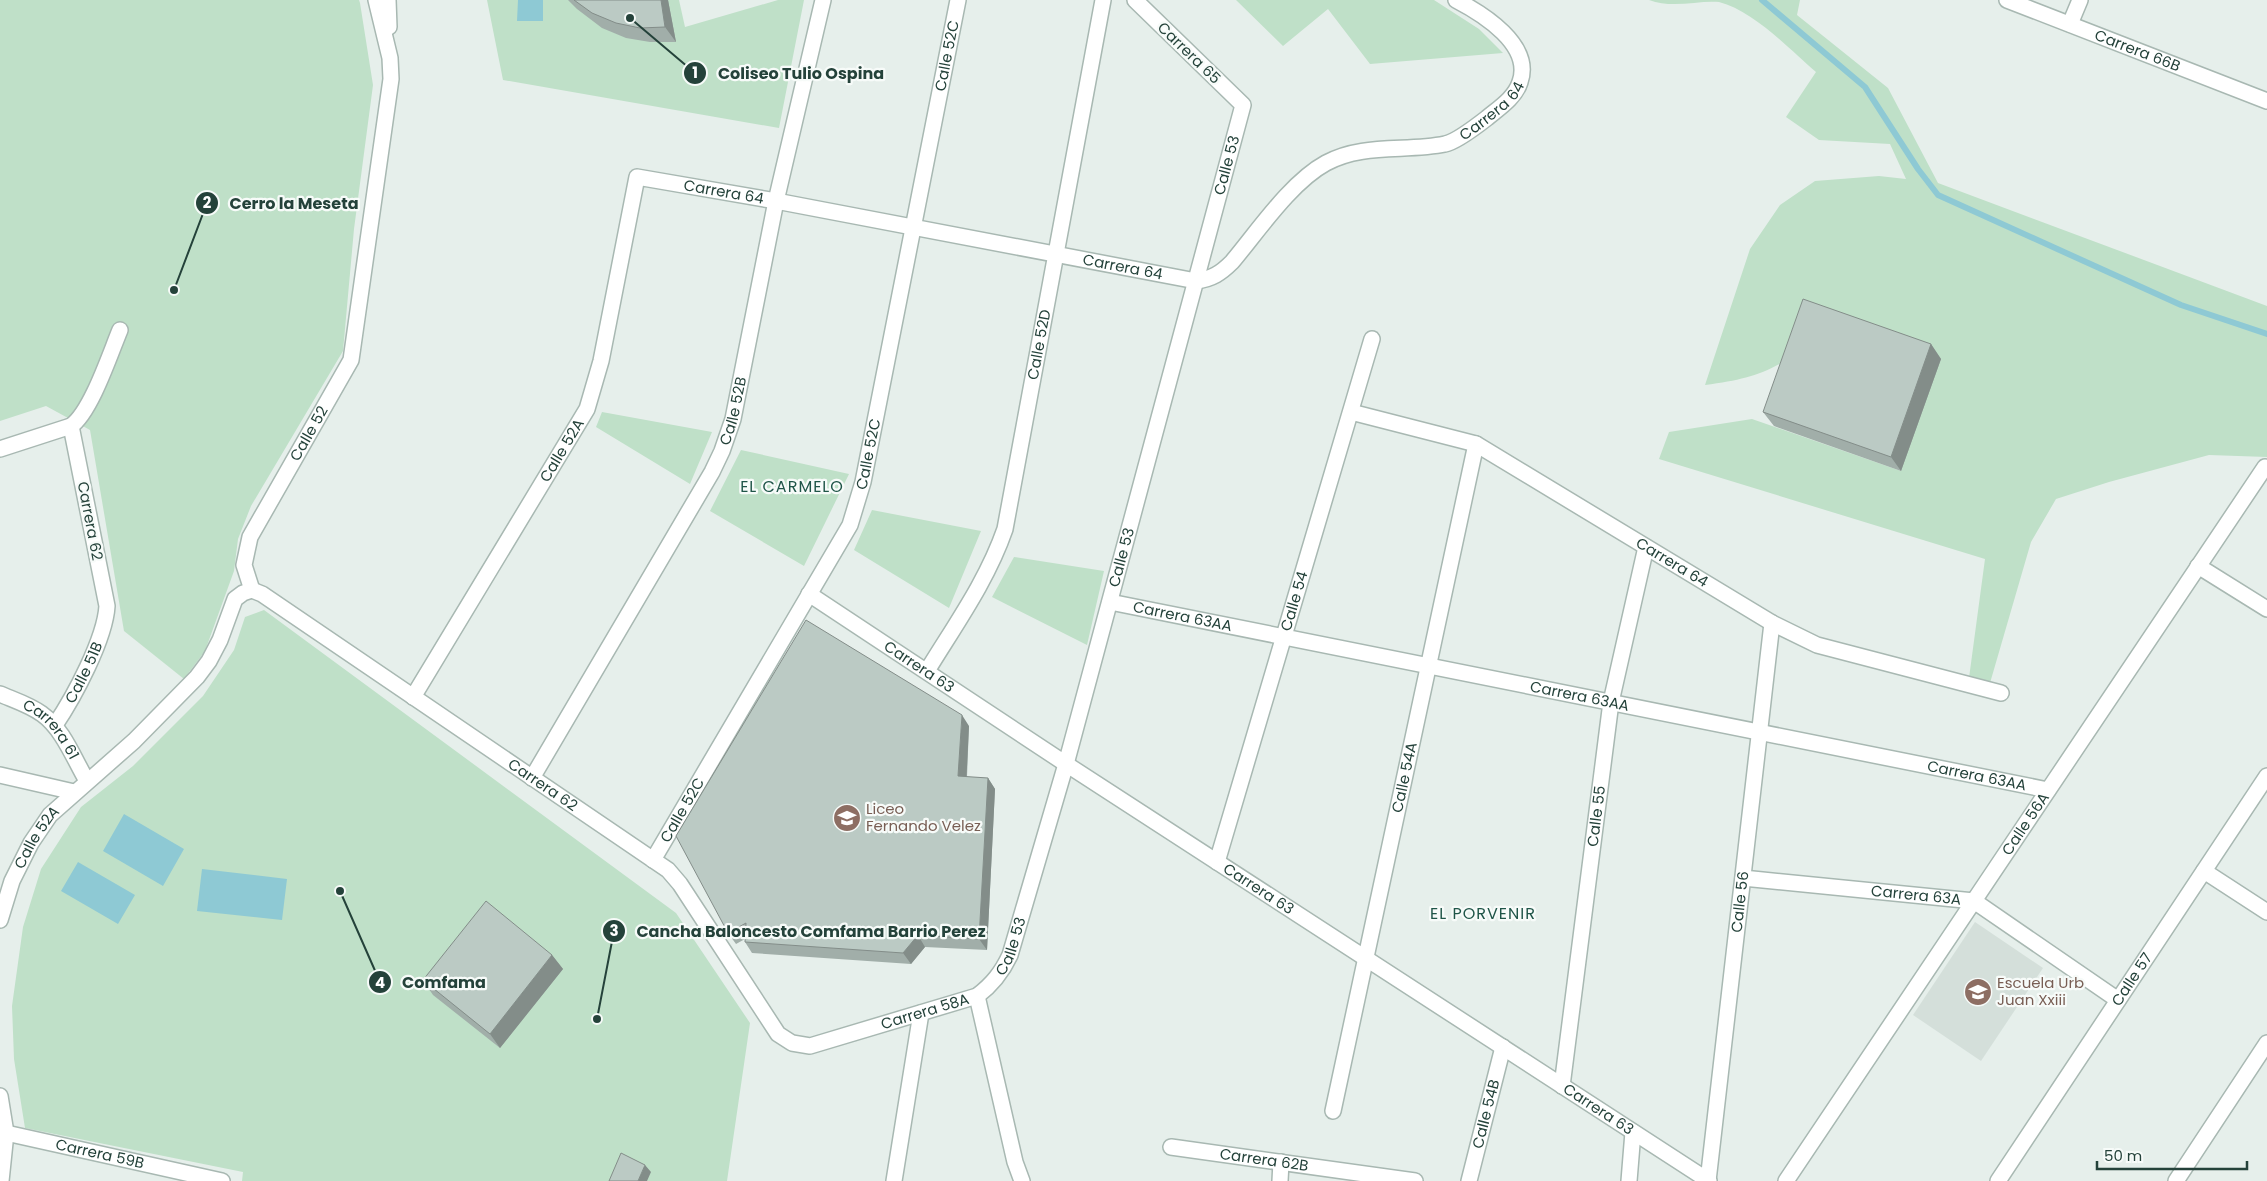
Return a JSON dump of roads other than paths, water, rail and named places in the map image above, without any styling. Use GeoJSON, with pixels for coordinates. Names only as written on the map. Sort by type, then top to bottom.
{"type":"FeatureCollection","features":[{"type":"Feature","properties":{"kind":"street","name":"Calle 52"},"geometry":{"type":"LineString","coordinates":[[252,590],[244,565],[250,537],[351,360],[391,79],[390,58],[376,0]]}},
{"type":"Feature","properties":{"kind":"street"},"geometry":{"type":"LineString","coordinates":[[388,0],[390,58]]}},
{"type":"Feature","properties":{"kind":"street","name":"Calle 52B"},"geometry":{"type":"LineString","coordinates":[[532,778],[712,472],[722,451],[733,419],[776,201],[823,0]]}},
{"type":"Feature","properties":{"kind":"street","name":"Calle 52C"},"geometry":{"type":"LineString","coordinates":[[653,860],[850,525],[861,491],[958,0]]}},
{"type":"Feature","properties":{"kind":"street","name":"Calle 52D"},"geometry":{"type":"LineString","coordinates":[[927,671],[985,578],[1005,529],[1103,0]]}},
{"type":"Feature","properties":{"kind":"street","name":"Carrera 65"},"geometry":{"type":"LineString","coordinates":[[1135,0],[1243,105]]}},
{"type":"Feature","properties":{"kind":"street","name":"Carrera 64"},"geometry":{"type":"LineString","coordinates":[[637,177],[776,201],[1196,281],[1210,279],[1222,272],[1295,187],[1310,173],[1343,155],[1447,144],[1509,100],[1520,83],[1523,64],[1506,35],[1480,12],[1456,0]]}},
{"type":"Feature","properties":{"kind":"street","name":"Carrera 66B"},"geometry":{"type":"LineString","coordinates":[[2008,0],[2267,101]]}},
{"type":"Feature","properties":{"kind":"street"},"geometry":{"type":"LineString","coordinates":[[2070,24],[2080,0]]}},
{"type":"Feature","properties":{"kind":"street","name":"Calle 53"},"geometry":{"type":"LineString","coordinates":[[977,996],[990,986],[1003,971],[1010,954],[1066,764],[1243,105]]}},
{"type":"Feature","properties":{"kind":"street","name":"Calle 52A"},"geometry":{"type":"LineString","coordinates":[[413,697],[587,409],[600,361],[637,177]]}},
{"type":"Feature","properties":{"kind":"street"},"geometry":{"type":"LineString","coordinates":[[0,449],[71,426],[78,421],[86,408],[120,330]]}},
{"type":"Feature","properties":{"kind":"street","name":"Calle 54"},"geometry":{"type":"LineString","coordinates":[[1217,862],[1372,339]]}},
{"type":"Feature","properties":{"kind":"street","name":"Carrera 64"},"geometry":{"type":"LineString","coordinates":[[1350,412],[1476,444],[1772,623],[1817,645],[2001,693]]}},
{"type":"Feature","properties":{"kind":"street","name":"Carrera 62"},"geometry":{"type":"LineString","coordinates":[[71,426],[107,606],[106,616]]}},
{"type":"Feature","properties":{"kind":"street","name":"Calle 54A"},"geometry":{"type":"LineString","coordinates":[[1333,1111],[1476,444]]}},
{"type":"Feature","properties":{"kind":"street","name":"Calle 56A"},"geometry":{"type":"LineString","coordinates":[[1786,1181],[2266,467]]}},
{"type":"Feature","properties":{"kind":"street","name":"Calle 55"},"geometry":{"type":"LineString","coordinates":[[1562,1086],[1611,702],[1646,547]]}},
{"type":"Feature","properties":{"kind":"street"},"geometry":{"type":"LineString","coordinates":[[2198,566],[2267,609]]}},
{"type":"Feature","properties":{"kind":"street"},"geometry":{"type":"LineString","coordinates":[[0,774],[74,792],[134,741],[197,677],[209,661],[220,640],[235,599],[243,593],[252,590]]}},
{"type":"Feature","properties":{"kind":"street","name":"Carrera 62"},"geometry":{"type":"LineString","coordinates":[[252,590],[262,594],[668,870],[680,884],[778,1034]]}},
{"type":"Feature","properties":{"kind":"street","name":"Carrera 63"},"geometry":{"type":"LineString","coordinates":[[809,594],[1066,764],[1708,1181]]}},
{"type":"Feature","properties":{"kind":"street","name":"Carrera 63AA"},"geometry":{"type":"LineString","coordinates":[[1110,602],[2048,790]]}},
{"type":"Feature","properties":{"kind":"street","name":"Calle 51B"},"geometry":{"type":"LineString","coordinates":[[55,725],[76,691],[106,616]]}},
{"type":"Feature","properties":{"kind":"street","name":"Calle 56"},"geometry":{"type":"LineString","coordinates":[[1708,1181],[1772,623]]}},
{"type":"Feature","properties":{"kind":"street","name":"Carrera 61"},"geometry":{"type":"LineString","coordinates":[[0,694],[43,714],[55,725],[87,781]]}},
{"type":"Feature","properties":{"kind":"street","name":"Calle 57"},"geometry":{"type":"LineString","coordinates":[[1998,1181],[2267,776]]}},
{"type":"Feature","properties":{"kind":"street","name":"Calle 52A"},"geometry":{"type":"LineString","coordinates":[[0,920],[12,881],[31,843],[50,815],[74,792]]}},
{"type":"Feature","properties":{"kind":"street"},"geometry":{"type":"LineString","coordinates":[[2204,871],[2267,912]]}},
{"type":"Feature","properties":{"kind":"street","name":"Carrera 63A"},"geometry":{"type":"LineString","coordinates":[[1743,878],[1974,901],[2118,1000]]}},
{"type":"Feature","properties":{"kind":"street","name":"Carrera 58A"},"geometry":{"type":"LineString","coordinates":[[778,1034],[792,1043],[810,1046],[977,996],[1015,1162],[1022,1181]]}},
{"type":"Feature","properties":{"kind":"street"},"geometry":{"type":"LineString","coordinates":[[894,1181],[921,1013]]}},
{"type":"Feature","properties":{"kind":"street"},"geometry":{"type":"LineString","coordinates":[[2176,1181],[2267,1043]]}},
{"type":"Feature","properties":{"kind":"street","name":"Calle 54B"},"geometry":{"type":"LineString","coordinates":[[1469,1181],[1503,1047]]}},
{"type":"Feature","properties":{"kind":"street"},"geometry":{"type":"LineString","coordinates":[[0,1097],[6,1133],[1,1181]]}},
{"type":"Feature","properties":{"kind":"street"},"geometry":{"type":"LineString","coordinates":[[1629,1181],[1633,1132]]}},
{"type":"Feature","properties":{"kind":"street","name":"Carrera 59B"},"geometry":{"type":"LineString","coordinates":[[6,1133],[222,1181]]}},
{"type":"Feature","properties":{"kind":"street","name":"Carrera 62B"},"geometry":{"type":"LineString","coordinates":[[1171,1147],[1415,1181]]}},
{"type":"Feature","properties":{"kind":"street"},"geometry":{"type":"LineString","coordinates":[[1280,1181],[1281,1162]]}},
{"type":"Feature","properties":{"kind":"water"},"geometry":{"type":"Polygon","coordinates":[[[518,0],[543,0],[543,21],[517,21],[518,0]]]}},
{"type":"Feature","properties":{"kind":"water"},"geometry":{"type":"Polygon","coordinates":[[[124,814],[184,849],[163,886],[103,851],[124,814]]]}},
{"type":"Feature","properties":{"kind":"water"},"geometry":{"type":"Polygon","coordinates":[[[78,862],[135,895],[118,924],[61,891],[78,862]]]}},
{"type":"Feature","properties":{"kind":"water"},"geometry":{"type":"Polygon","coordinates":[[[202,869],[287,879],[282,920],[197,911],[202,869]]]}},
{"type":"Feature","properties":{"kind":"waterway"},"geometry":{"type":"LineString","coordinates":[[1762,0],[1865,87],[1918,169],[1938,195],[2181,305],[2267,334]]}},
{"type":"Feature","properties":{"kind":"place","name":"Coliseo Tulio Ospina"},"geometry":{"type":"Point","coordinates":[630,18]}},
{"type":"Feature","properties":{"kind":"place","name":"Cerro la Meseta"},"geometry":{"type":"Point","coordinates":[174,290]}},
{"type":"Feature","properties":{"kind":"place","name":"Liceo Fernando Velez"},"geometry":{"type":"Point","coordinates":[847,818]}},
{"type":"Feature","properties":{"kind":"place","name":"Comfama"},"geometry":{"type":"Point","coordinates":[340,891]}},
{"type":"Feature","properties":{"kind":"place","name":"Escuela Urb Juan Xxiii"},"geometry":{"type":"Point","coordinates":[1978,992]}},
{"type":"Feature","properties":{"kind":"place","name":"Cancha Baloncesto Comfama Barrio Perez"},"geometry":{"type":"Point","coordinates":[597,1019]}},
{"type":"Feature","properties":{"kind":"district","name":"EL CARMELO"},"geometry":{"type":"Point","coordinates":[792,486]}},
{"type":"Feature","properties":{"kind":"district","name":"EL PORVENIR"},"geometry":{"type":"Point","coordinates":[1483,913]}}]}
